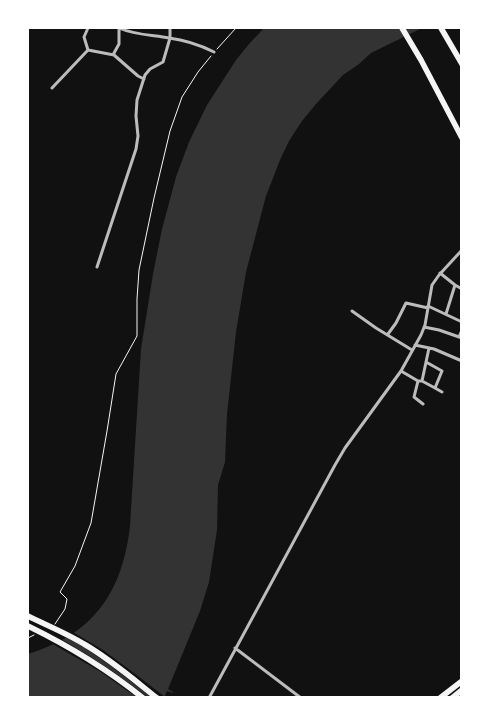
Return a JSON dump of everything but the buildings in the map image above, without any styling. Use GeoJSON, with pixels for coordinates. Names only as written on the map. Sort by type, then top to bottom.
{"type":"FeatureCollection","features":[{"type":"Feature","properties":{"kind":"main road"},"geometry":{"type":"LineString","coordinates":[[402,28],[462,138]]}},
{"type":"Feature","properties":{"kind":"main road"},"geometry":{"type":"LineString","coordinates":[[441,28],[462,64]]}},
{"type":"Feature","properties":{"kind":"main road"},"geometry":{"type":"LineString","coordinates":[[30,617],[87,646],[157,698]]}},
{"type":"Feature","properties":{"kind":"main road"},"geometry":{"type":"LineString","coordinates":[[28,626],[85,656],[144,698]]}},
{"type":"Feature","properties":{"kind":"main road"},"geometry":{"type":"LineString","coordinates":[[440,698],[462,681]]}},
{"type":"Feature","properties":{"kind":"main road"},"geometry":{"type":"LineString","coordinates":[[452,698],[462,690]]}},
{"type":"Feature","properties":{"kind":"street"},"geometry":{"type":"LineString","coordinates":[[88,28],[84,37],[88,50]]}},
{"type":"Feature","properties":{"kind":"street"},"geometry":{"type":"LineString","coordinates":[[114,56],[119,44],[119,28],[130,33],[170,38],[200,45],[214,52]]}},
{"type":"Feature","properties":{"kind":"street"},"geometry":{"type":"LineString","coordinates":[[98,267],[136,149],[138,136],[137,100],[145,75],[150,69],[163,62],[170,38],[170,28]]}},
{"type":"Feature","properties":{"kind":"street"},"geometry":{"type":"LineString","coordinates":[[88,50],[114,56],[144,79]]}},
{"type":"Feature","properties":{"kind":"street"},"geometry":{"type":"LineString","coordinates":[[52,88],[88,50]]}},
{"type":"Feature","properties":{"kind":"street"},"geometry":{"type":"LineString","coordinates":[[209,698],[335,465],[356,432],[401,371],[424,327],[432,285],[440,273],[462,250]]}},
{"type":"Feature","properties":{"kind":"street"},"geometry":{"type":"LineString","coordinates":[[440,273],[462,289]]}},
{"type":"Feature","properties":{"kind":"street"},"geometry":{"type":"LineString","coordinates":[[446,314],[455,285]]}},
{"type":"Feature","properties":{"kind":"street"},"geometry":{"type":"LineString","coordinates":[[388,334],[406,303],[428,307],[462,322]]}},
{"type":"Feature","properties":{"kind":"street"},"geometry":{"type":"LineString","coordinates":[[352,311],[412,350]]}},
{"type":"Feature","properties":{"kind":"street"},"geometry":{"type":"LineString","coordinates":[[424,327],[460,337],[462,330]]}},
{"type":"Feature","properties":{"kind":"street"},"geometry":{"type":"LineString","coordinates":[[415,345],[438,350],[462,361]]}},
{"type":"Feature","properties":{"kind":"street"},"geometry":{"type":"LineString","coordinates":[[423,404],[414,398],[429,348]]}},
{"type":"Feature","properties":{"kind":"street"},"geometry":{"type":"LineString","coordinates":[[426,362],[442,371],[435,388]]}},
{"type":"Feature","properties":{"kind":"street"},"geometry":{"type":"LineString","coordinates":[[401,371],[442,392]]}},
{"type":"Feature","properties":{"kind":"street"},"geometry":{"type":"LineString","coordinates":[[235,648],[301,698]]}},
{"type":"Feature","properties":{"kind":"path"},"geometry":{"type":"LineString","coordinates":[[53,626],[65,609],[67,599],[60,592],[75,566],[91,523],[116,374],[137,336],[139,270],[170,131],[182,97],[198,72]]}},
{"type":"Feature","properties":{"kind":"path"},"geometry":{"type":"LineString","coordinates":[[28,638],[34,636]]}},
{"type":"Feature","properties":{"kind":"shaded area"},"geometry":{"type":"Polygon","coordinates":[[[264,28],[422,28],[371,53],[343,75],[316,104],[289,141],[266,196],[246,272],[236,332],[227,414],[225,462],[218,485],[217,530],[209,582],[200,611],[168,689],[173,693],[167,691],[164,698],[28,698],[28,654],[51,646],[87,623],[111,591],[120,572],[130,526],[141,349],[162,229],[176,177],[189,142],[207,105],[236,60],[264,28]]]}},
{"type":"Feature","properties":{"kind":"pier"},"geometry":{"type":"Polygon","coordinates":[[[71,631],[103,650],[165,697],[151,697],[81,645],[63,636],[71,631]]]}},
{"type":"Feature","properties":{"kind":"pier"},"geometry":{"type":"Polygon","coordinates":[[[59,638],[112,671],[148,697],[136,697],[101,672],[51,643],[59,638]]]}}]}
